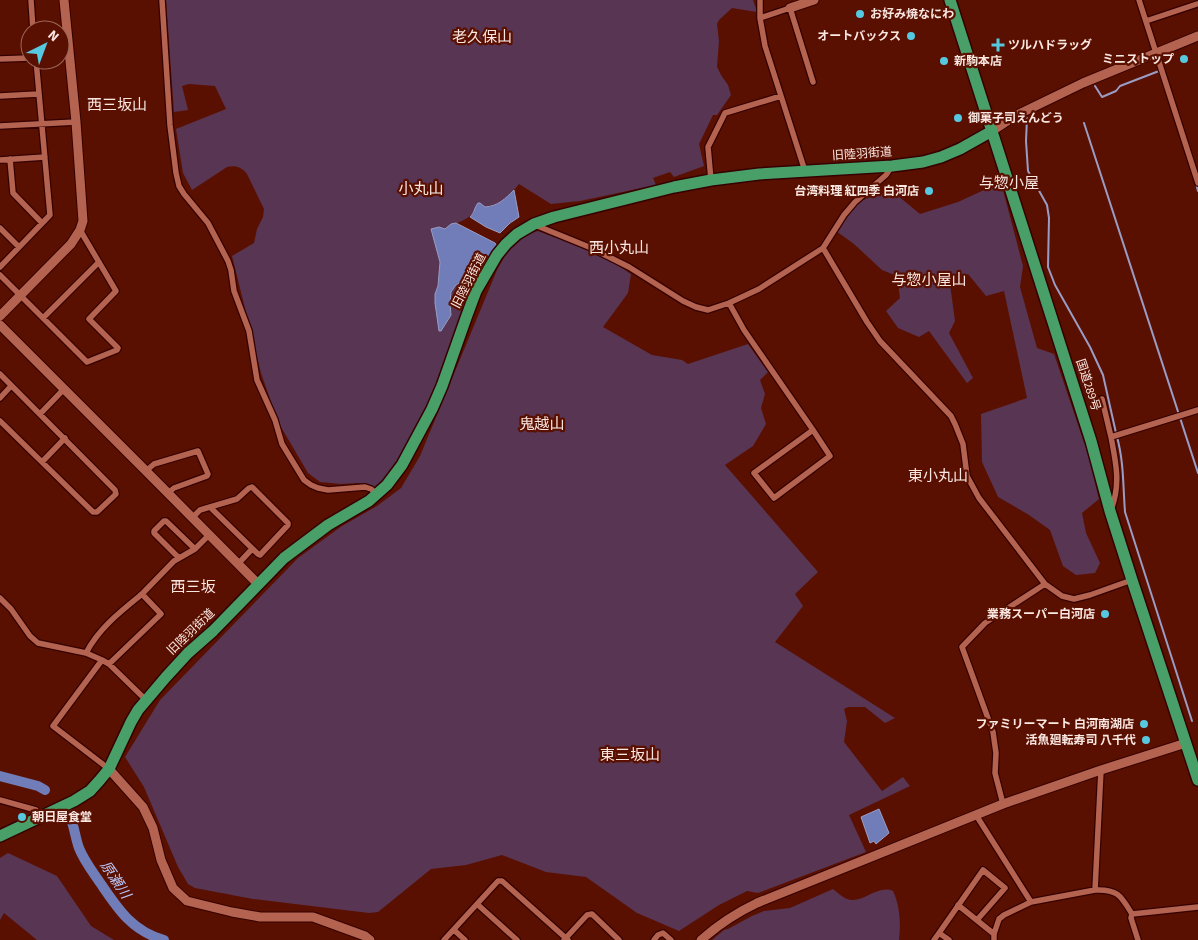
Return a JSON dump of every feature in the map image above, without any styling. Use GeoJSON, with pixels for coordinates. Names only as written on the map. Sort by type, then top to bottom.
{"type":"FeatureCollection","features":[{"type":"Feature","properties":{"kind":"highway","name":"国道289号"},"geometry":{"type":"LineString","coordinates":[[950,0],[1092,441],[1110,511],[1198,780]]}},
{"type":"Feature","properties":{"kind":"highway","name":"旧陸羽街道"},"geometry":{"type":"LineString","coordinates":[[0,836],[74,801],[90,791],[109,769],[131,722],[146,700],[177,665],[284,558],[328,525],[369,501],[391,480],[402,466],[432,409],[476,291],[497,255],[517,234],[534,224],[554,217],[674,187],[712,180],[759,174],[892,166],[923,162],[960,149],[992,131]]}},
{"type":"Feature","properties":{"kind":"highway"},"geometry":{"type":"LineString","coordinates":[[1186,743],[1198,739]]}},
{"type":"Feature","properties":{"kind":"street"},"geometry":{"type":"LineString","coordinates":[[31,0],[32,20]]}},
{"type":"Feature","properties":{"kind":"street"},"geometry":{"type":"LineString","coordinates":[[0,316],[71,244],[80,230],[83,221],[76,122],[64,0]]}},
{"type":"Feature","properties":{"kind":"street"},"geometry":{"type":"LineString","coordinates":[[162,0],[170,125],[179,186],[208,223],[228,261],[234,291],[249,331],[257,380],[282,444],[304,480],[310,485],[328,490],[365,487],[377,494]]}},
{"type":"Feature","properties":{"kind":"street"},"geometry":{"type":"LineString","coordinates":[[760,0],[760,18],[765,46],[805,172]]}},
{"type":"Feature","properties":{"kind":"street"},"geometry":{"type":"LineString","coordinates":[[760,18],[814,0]]}},
{"type":"Feature","properties":{"kind":"street"},"geometry":{"type":"LineString","coordinates":[[1139,0],[1198,183]]}},
{"type":"Feature","properties":{"kind":"street"},"geometry":{"type":"LineString","coordinates":[[1146,21],[1197,4]]}},
{"type":"Feature","properties":{"kind":"street"},"geometry":{"type":"LineString","coordinates":[[790,8],[813,82]]}},
{"type":"Feature","properties":{"kind":"street","name":"旧陸羽街道"},"geometry":{"type":"LineString","coordinates":[[992,131],[1015,116],[1083,84],[1198,36]]}},
{"type":"Feature","properties":{"kind":"street"},"geometry":{"type":"LineString","coordinates":[[0,60],[20,59]]}},
{"type":"Feature","properties":{"kind":"street"},"geometry":{"type":"LineString","coordinates":[[0,267],[50,216],[37,70]]}},
{"type":"Feature","properties":{"kind":"street"},"geometry":{"type":"LineString","coordinates":[[0,96],[38,94]]}},
{"type":"Feature","properties":{"kind":"street"},"geometry":{"type":"LineString","coordinates":[[712,180],[708,147],[725,113],[781,96]]}},
{"type":"Feature","properties":{"kind":"street"},"geometry":{"type":"LineString","coordinates":[[0,126],[76,122]]}},
{"type":"Feature","properties":{"kind":"street"},"geometry":{"type":"LineString","coordinates":[[0,160],[44,157]]}},
{"type":"Feature","properties":{"kind":"street"},"geometry":{"type":"LineString","coordinates":[[10,159],[13,193],[42,223]]}},
{"type":"Feature","properties":{"kind":"street"},"geometry":{"type":"LineString","coordinates":[[534,224],[589,247],[629,268],[682,301],[708,310],[729,303],[759,289],[823,248],[844,215],[855,202],[886,175],[892,166]]}},
{"type":"Feature","properties":{"kind":"street"},"geometry":{"type":"LineString","coordinates":[[0,228],[19,247]]}},
{"type":"Feature","properties":{"kind":"street"},"geometry":{"type":"LineString","coordinates":[[0,275],[87,362],[117,350],[118,348],[89,319],[116,291],[80,230]]}},
{"type":"Feature","properties":{"kind":"street"},"geometry":{"type":"LineString","coordinates":[[823,248],[880,341],[951,416],[963,444],[967,476],[979,498],[1045,584],[1062,596],[1074,599],[1132,580]]}},
{"type":"Feature","properties":{"kind":"street"},"geometry":{"type":"LineString","coordinates":[[43,318],[99,262]]}},
{"type":"Feature","properties":{"kind":"street"},"geometry":{"type":"LineString","coordinates":[[729,303],[744,330],[813,430],[830,456],[774,498],[754,473],[813,430]]}},
{"type":"Feature","properties":{"kind":"street"},"geometry":{"type":"LineString","coordinates":[[0,325],[258,584]]}},
{"type":"Feature","properties":{"kind":"street"},"geometry":{"type":"LineString","coordinates":[[0,374],[65,438],[115,490],[116,494],[97,512],[93,512],[0,421]]}},
{"type":"Feature","properties":{"kind":"street"},"geometry":{"type":"LineString","coordinates":[[0,398],[11,386]]}},
{"type":"Feature","properties":{"kind":"street"},"geometry":{"type":"LineString","coordinates":[[40,414],[64,389]]}},
{"type":"Feature","properties":{"kind":"street"},"geometry":{"type":"LineString","coordinates":[[1102,399],[1116,464],[1116,496],[1110,511]]}},
{"type":"Feature","properties":{"kind":"street"},"geometry":{"type":"LineString","coordinates":[[1111,437],[1198,410]]}},
{"type":"Feature","properties":{"kind":"street"},"geometry":{"type":"LineString","coordinates":[[42,462],[65,438]]}},
{"type":"Feature","properties":{"kind":"street"},"geometry":{"type":"LineString","coordinates":[[146,471],[154,464],[198,451],[208,474],[207,476],[174,488],[168,493]]}},
{"type":"Feature","properties":{"kind":"street"},"geometry":{"type":"LineString","coordinates":[[192,518],[200,510],[237,499],[252,487],[288,525],[260,555],[211,507]]}},
{"type":"Feature","properties":{"kind":"street"},"geometry":{"type":"LineString","coordinates":[[179,558],[154,534],[154,531],[164,521],[195,549]]}},
{"type":"Feature","properties":{"kind":"street"},"geometry":{"type":"LineString","coordinates":[[86,653],[113,618],[142,594],[167,567],[195,549],[210,535]]}},
{"type":"Feature","properties":{"kind":"street"},"geometry":{"type":"LineString","coordinates":[[238,564],[252,549]]}},
{"type":"Feature","properties":{"kind":"street"},"geometry":{"type":"LineString","coordinates":[[1003,804],[995,773],[996,753],[993,732],[962,647],[985,623],[1045,584]]}},
{"type":"Feature","properties":{"kind":"street"},"geometry":{"type":"LineString","coordinates":[[109,664],[161,614],[142,594]]}},
{"type":"Feature","properties":{"kind":"street"},"geometry":{"type":"LineString","coordinates":[[0,598],[11,609],[30,636],[38,643],[86,653],[102,660],[109,664],[146,700]]}},
{"type":"Feature","properties":{"kind":"street"},"geometry":{"type":"LineString","coordinates":[[102,660],[53,726],[109,769],[143,807],[153,828],[161,860],[173,888],[188,901],[260,917],[313,917],[365,936],[370,940]]}},
{"type":"Feature","properties":{"kind":"street"},"geometry":{"type":"LineString","coordinates":[[701,940],[731,917],[757,903],[1003,804],[1186,743]]}},
{"type":"Feature","properties":{"kind":"street"},"geometry":{"type":"LineString","coordinates":[[1095,890],[1101,770]]}},
{"type":"Feature","properties":{"kind":"street"},"geometry":{"type":"LineString","coordinates":[[0,800],[36,810],[40,817]]}},
{"type":"Feature","properties":{"kind":"street"},"geometry":{"type":"LineString","coordinates":[[976,815],[1031,902]]}},
{"type":"Feature","properties":{"kind":"street"},"geometry":{"type":"LineString","coordinates":[[934,940],[983,870],[1005,888],[977,920]]}},
{"type":"Feature","properties":{"kind":"street"},"geometry":{"type":"LineString","coordinates":[[444,940],[498,881],[502,881],[566,939],[587,915],[592,914],[620,940]]}},
{"type":"Feature","properties":{"kind":"street"},"geometry":{"type":"LineString","coordinates":[[958,906],[977,920],[994,937],[999,919],[1031,902],[1102,889],[1114,892],[1122,897],[1132,914],[1131,918],[1138,940]]}},
{"type":"Feature","properties":{"kind":"street"},"geometry":{"type":"LineString","coordinates":[[477,904],[517,940]]}},
{"type":"Feature","properties":{"kind":"street"},"geometry":{"type":"LineString","coordinates":[[1132,914],[1198,907]]}},
{"type":"Feature","properties":{"kind":"street"},"geometry":{"type":"LineString","coordinates":[[454,930],[465,940]]}},
{"type":"Feature","properties":{"kind":"street"},"geometry":{"type":"LineString","coordinates":[[654,940],[663,933],[671,940]]}},
{"type":"Feature","properties":{"kind":"street"},"geometry":{"type":"LineString","coordinates":[[939,933],[949,940]]}},
{"type":"Feature","properties":{"kind":"shaded area"},"geometry":{"type":"Polygon","coordinates":[[[166,0],[753,0],[757,12],[732,8],[717,24],[719,41],[717,67],[728,85],[731,95],[717,115],[713,115],[699,144],[704,166],[674,177],[670,172],[653,178],[656,185],[580,201],[551,204],[519,184],[508,196],[495,205],[484,207],[480,203],[468,218],[445,229],[439,227],[433,234],[440,262],[438,286],[435,294],[439,331],[441,331],[451,315],[451,292],[455,286],[472,274],[480,264],[485,261],[487,263],[435,395],[400,461],[376,488],[359,483],[320,482],[308,473],[278,422],[261,373],[232,256],[254,243],[264,209],[247,174],[241,168],[236,166],[227,167],[192,190],[183,173],[176,129],[226,109],[215,86],[189,84],[182,86],[188,110],[174,112],[166,0]]]}},
{"type":"Feature","properties":{"kind":"shaded area"},"geometry":{"type":"Polygon","coordinates":[[[999,183],[1003,190],[1023,266],[1020,287],[1037,348],[1054,354],[1088,454],[1099,499],[1082,513],[1086,533],[1100,563],[1095,573],[1076,575],[1063,566],[1050,530],[998,497],[982,462],[981,414],[1027,398],[1004,291],[986,296],[968,274],[950,284],[955,321],[949,333],[973,378],[967,383],[929,331],[919,337],[898,328],[886,311],[900,298],[897,276],[882,270],[854,244],[836,231],[860,201],[891,190],[920,214],[958,202],[999,183]]]}},
{"type":"Feature","properties":{"kind":"shaded area"},"geometry":{"type":"Polygon","coordinates":[[[538,231],[600,254],[631,274],[628,293],[603,327],[652,355],[682,360],[688,364],[748,344],[768,372],[760,380],[765,394],[761,408],[766,424],[753,446],[725,465],[818,572],[795,594],[803,606],[775,642],[895,718],[885,723],[865,707],[848,707],[844,709],[847,721],[844,742],[882,791],[903,777],[910,786],[849,815],[866,852],[758,893],[747,891],[719,905],[679,931],[637,913],[586,877],[546,872],[502,855],[466,865],[431,869],[378,912],[369,913],[253,899],[195,888],[188,884],[178,867],[144,787],[125,757],[160,700],[298,558],[342,526],[377,506],[401,488],[420,456],[497,270],[509,249],[526,235],[538,231]]]}},
{"type":"Feature","properties":{"kind":"shaded area"},"geometry":{"type":"Polygon","coordinates":[[[8,853],[57,876],[91,926],[114,940],[37,940],[4,913],[0,920],[0,858],[8,853]]]}},
{"type":"Feature","properties":{"kind":"shaded area"},"geometry":{"type":"Polygon","coordinates":[[[833,889],[845,898],[853,900],[881,890],[893,891],[899,915],[899,940],[712,940],[724,930],[752,916],[764,911],[790,908],[833,889]]]}},
{"type":"Feature","properties":{"kind":"water"},"geometry":{"type":"Polygon","coordinates":[[[514,190],[519,217],[500,233],[470,217],[478,203],[485,207],[498,204],[514,190]]]}},
{"type":"Feature","properties":{"kind":"water"},"geometry":{"type":"Polygon","coordinates":[[[456,223],[495,243],[497,246],[472,274],[455,286],[451,292],[451,315],[441,331],[439,331],[435,294],[438,286],[440,262],[431,229],[439,227],[445,229],[451,224],[456,223]]]}},
{"type":"Feature","properties":{"kind":"water"},"geometry":{"type":"Polygon","coordinates":[[[879,809],[889,833],[876,844],[874,841],[870,843],[861,817],[879,809]]]}},
{"type":"Feature","properties":{"kind":"waterway"},"geometry":{"type":"LineString","coordinates":[[1095,86],[1102,97],[1116,91],[1120,86],[1159,71],[1168,98]]}},
{"type":"Feature","properties":{"kind":"waterway"},"geometry":{"type":"LineString","coordinates":[[1027,118],[1028,171],[1047,205],[1049,218],[1048,267],[1055,285],[1090,347],[1103,375],[1116,433]]}},
{"type":"Feature","properties":{"kind":"waterway"},"geometry":{"type":"LineString","coordinates":[[1084,123],[1198,473]]}},
{"type":"Feature","properties":{"kind":"waterway"},"geometry":{"type":"LineString","coordinates":[[1196,183],[1198,191]]}},
{"type":"Feature","properties":{"kind":"waterway"},"geometry":{"type":"LineString","coordinates":[[1117,437],[1122,465],[1125,512],[1192,721]]}},
{"type":"Feature","properties":{"kind":"waterway","name":"原瀬川"},"geometry":{"type":"LineString","coordinates":[[0,776],[38,786],[45,790]]}},
{"type":"Feature","properties":{"kind":"waterway","name":"原瀬川"},"geometry":{"type":"LineString","coordinates":[[69,814],[81,853],[120,910],[134,925],[164,940]]}},
{"type":"Feature","properties":{"kind":"place","name":"お好み焼なにわ"},"geometry":{"type":"Point","coordinates":[860,14]}},
{"type":"Feature","properties":{"kind":"place","name":"オートバックス"},"geometry":{"type":"Point","coordinates":[911,36]}},
{"type":"Feature","properties":{"kind":"place","name":"ツルハドラッグ"},"geometry":{"type":"Point","coordinates":[998,45]}},
{"type":"Feature","properties":{"kind":"place","name":"ミニストップ"},"geometry":{"type":"Point","coordinates":[1184,59]}},
{"type":"Feature","properties":{"kind":"place","name":"新駒本店"},"geometry":{"type":"Point","coordinates":[944,61]}},
{"type":"Feature","properties":{"kind":"place","name":"御菓子司えんどう"},"geometry":{"type":"Point","coordinates":[958,118]}},
{"type":"Feature","properties":{"kind":"place","name":"台湾料理 紅四季 白河店"},"geometry":{"type":"Point","coordinates":[929,191]}},
{"type":"Feature","properties":{"kind":"place","name":"業務スーパー白河店"},"geometry":{"type":"Point","coordinates":[1105,614]}},
{"type":"Feature","properties":{"kind":"place","name":"ファミリーマート 白河南湖店"},"geometry":{"type":"Point","coordinates":[1144,724]}},
{"type":"Feature","properties":{"kind":"place","name":"活魚廻転寿司 八千代"},"geometry":{"type":"Point","coordinates":[1146,740]}},
{"type":"Feature","properties":{"kind":"place","name":"朝日屋食堂"},"geometry":{"type":"Point","coordinates":[22,817]}},
{"type":"Feature","properties":{"kind":"district","name":"老久保山"},"geometry":{"type":"Point","coordinates":[482,37]}},
{"type":"Feature","properties":{"kind":"district","name":"西三坂山"},"geometry":{"type":"Point","coordinates":[117,105]}},
{"type":"Feature","properties":{"kind":"district","name":"与惣小屋"},"geometry":{"type":"Point","coordinates":[1009,183]}},
{"type":"Feature","properties":{"kind":"district","name":"小丸山"},"geometry":{"type":"Point","coordinates":[421,189]}},
{"type":"Feature","properties":{"kind":"district","name":"西小丸山"},"geometry":{"type":"Point","coordinates":[619,248]}},
{"type":"Feature","properties":{"kind":"district","name":"与惣小屋山"},"geometry":{"type":"Point","coordinates":[929,280]}},
{"type":"Feature","properties":{"kind":"district","name":"鬼越山"},"geometry":{"type":"Point","coordinates":[542,424]}},
{"type":"Feature","properties":{"kind":"district","name":"東小丸山"},"geometry":{"type":"Point","coordinates":[938,476]}},
{"type":"Feature","properties":{"kind":"district","name":"西三坂"},"geometry":{"type":"Point","coordinates":[193,587]}},
{"type":"Feature","properties":{"kind":"district","name":"東三坂山"},"geometry":{"type":"Point","coordinates":[630,755]}}]}
